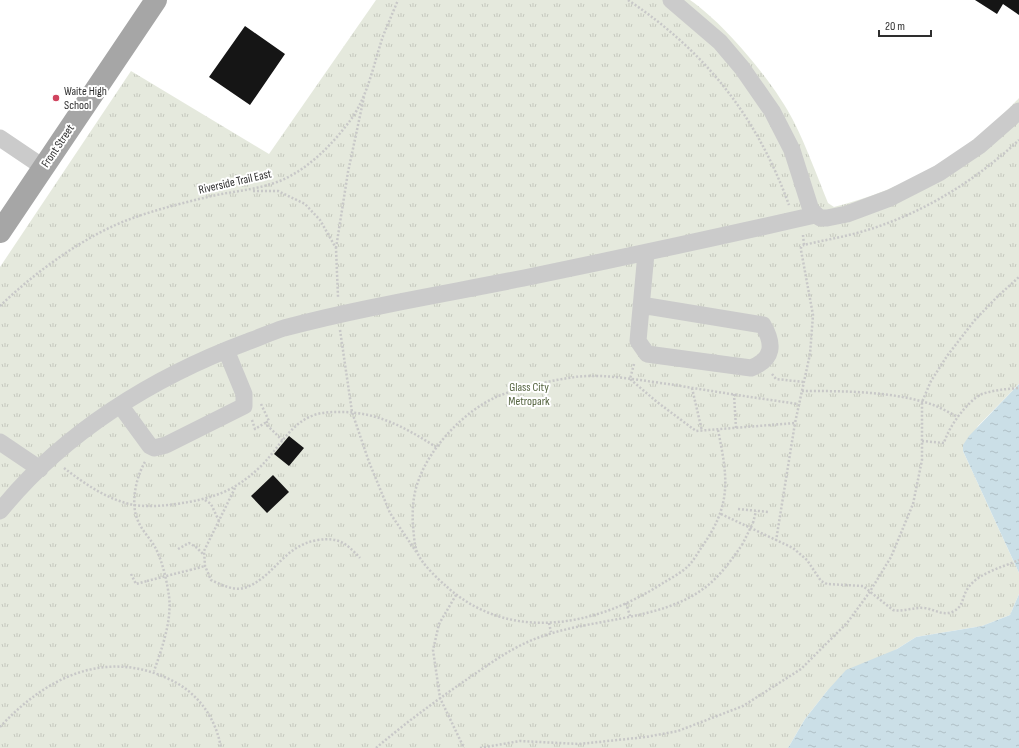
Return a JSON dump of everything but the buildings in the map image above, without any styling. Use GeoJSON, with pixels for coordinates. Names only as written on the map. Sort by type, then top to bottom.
{"type":"FeatureCollection","features":[{"type":"Feature","properties":{"kind":"main road","name":"Front Street"},"geometry":{"type":"LineString","coordinates":[[0,232],[156,0]]}},
{"type":"Feature","properties":{"kind":"street"},"geometry":{"type":"LineString","coordinates":[[671,0],[720,42],[742,68],[772,111],[792,150],[811,210],[820,218],[847,214],[890,198],[939,173],[979,146],[1019,111]]}},
{"type":"Feature","properties":{"kind":"street"},"geometry":{"type":"LineString","coordinates":[[0,138],[43,167]]}},
{"type":"Feature","properties":{"kind":"street"},"geometry":{"type":"LineString","coordinates":[[0,511],[16,492],[82,431],[120,405],[171,374],[226,350],[282,329],[338,315],[646,253],[815,215]]}},
{"type":"Feature","properties":{"kind":"street"},"geometry":{"type":"LineString","coordinates":[[641,304],[764,325],[770,337],[771,351],[762,364],[751,368],[647,354],[638,341],[641,304],[646,253]]}},
{"type":"Feature","properties":{"kind":"street"},"geometry":{"type":"LineString","coordinates":[[120,405],[150,446],[154,448],[166,445],[244,406],[244,394],[226,350]]}},
{"type":"Feature","properties":{"kind":"street"},"geometry":{"type":"LineString","coordinates":[[0,442],[46,464]]}},
{"type":"Feature","properties":{"kind":"path","name":"Riverside Trail East"},"geometry":{"type":"LineString","coordinates":[[0,306],[18,288],[63,256],[86,241],[132,218],[212,196],[248,191],[288,177],[320,154],[337,137],[353,117],[365,92],[384,35],[398,0]]}},
{"type":"Feature","properties":{"kind":"path"},"geometry":{"type":"LineString","coordinates":[[628,0],[675,35],[702,60],[724,84],[744,111],[759,136],[803,235],[804,245],[801,247],[801,250],[813,315],[810,354],[798,404],[776,541]]}},
{"type":"Feature","properties":{"kind":"path"},"geometry":{"type":"LineString","coordinates":[[365,92],[348,172],[336,248],[338,315],[352,412],[369,462],[390,513],[418,555],[438,579],[456,595],[482,610],[506,618],[535,624],[588,618],[626,603],[650,591],[687,567],[705,542],[721,514],[724,502],[725,465],[718,430]]}},
{"type":"Feature","properties":{"kind":"path"},"geometry":{"type":"LineString","coordinates":[[804,245],[865,231],[904,216],[930,203],[975,176],[1019,140]]}},
{"type":"Feature","properties":{"kind":"path"},"geometry":{"type":"LineString","coordinates":[[248,191],[278,191],[305,204],[320,220],[336,248]]}},
{"type":"Feature","properties":{"kind":"path"},"geometry":{"type":"LineString","coordinates":[[480,748],[520,741],[579,744],[646,737],[678,731],[743,706],[801,669],[847,622],[871,591],[891,557],[913,504],[922,460],[922,402],[931,381],[947,356],[970,327],[997,297],[1019,277]]}},
{"type":"Feature","properties":{"kind":"path"},"geometry":{"type":"LineString","coordinates":[[762,364],[776,379],[804,382]]}},
{"type":"Feature","properties":{"kind":"path"},"geometry":{"type":"LineString","coordinates":[[418,555],[412,506],[418,479],[436,447],[463,418],[494,398],[536,384],[578,377],[630,379],[798,404]]}},
{"type":"Feature","properties":{"kind":"path"},"geometry":{"type":"LineString","coordinates":[[630,379],[657,402],[696,431],[795,423]]}},
{"type":"Feature","properties":{"kind":"path"},"geometry":{"type":"LineString","coordinates":[[692,388],[702,430]]}},
{"type":"Feature","properties":{"kind":"path"},"geometry":{"type":"LineString","coordinates":[[922,441],[944,443],[958,417],[980,395],[997,390],[1019,388]]}},
{"type":"Feature","properties":{"kind":"path"},"geometry":{"type":"LineString","coordinates":[[802,390],[863,392],[922,402],[936,406],[958,417]]}},
{"type":"Feature","properties":{"kind":"path"},"geometry":{"type":"LineString","coordinates":[[734,394],[736,428]]}},
{"type":"Feature","properties":{"kind":"path"},"geometry":{"type":"LineString","coordinates":[[244,406],[249,413],[255,429],[269,421],[260,402]]}},
{"type":"Feature","properties":{"kind":"path"},"geometry":{"type":"LineString","coordinates":[[46,464],[110,497],[133,504],[158,506],[205,500],[235,488],[262,466],[297,423],[314,415],[326,412],[352,412],[381,417],[407,429],[436,447]]}},
{"type":"Feature","properties":{"kind":"path"},"geometry":{"type":"LineString","coordinates":[[265,423],[283,440]]}},
{"type":"Feature","properties":{"kind":"path"},"geometry":{"type":"LineString","coordinates":[[154,448],[142,468],[133,504],[137,520],[156,549],[169,597],[169,615],[154,671]]}},
{"type":"Feature","properties":{"kind":"path"},"geometry":{"type":"LineString","coordinates":[[235,488],[204,551],[205,566],[211,580],[232,588],[246,588],[259,580],[298,546],[311,541],[331,538],[347,544],[360,558]]}},
{"type":"Feature","properties":{"kind":"path"},"geometry":{"type":"LineString","coordinates":[[205,500],[211,504],[219,522]]}},
{"type":"Feature","properties":{"kind":"path"},"geometry":{"type":"LineString","coordinates":[[738,509],[769,512]]}},
{"type":"Feature","properties":{"kind":"path"},"geometry":{"type":"LineString","coordinates":[[376,748],[405,723],[440,698],[486,666],[528,642],[551,632],[589,623],[652,612],[680,602],[695,594],[708,585],[730,561],[742,545],[754,523],[756,511]]}},
{"type":"Feature","properties":{"kind":"path"},"geometry":{"type":"LineString","coordinates":[[721,514],[793,548],[801,554],[821,581],[828,584],[863,586],[893,610],[900,611],[926,608],[946,614],[955,611],[962,605],[968,588],[979,577],[1019,560]]}},
{"type":"Feature","properties":{"kind":"path"},"geometry":{"type":"LineString","coordinates":[[178,549],[189,544],[196,547],[204,555]]}},
{"type":"Feature","properties":{"kind":"path"},"geometry":{"type":"LineString","coordinates":[[131,574],[136,584],[205,566]]}},
{"type":"Feature","properties":{"kind":"path"},"geometry":{"type":"LineString","coordinates":[[456,595],[439,624],[433,650],[440,698],[464,748]]}},
{"type":"Feature","properties":{"kind":"path"},"geometry":{"type":"LineString","coordinates":[[626,603],[630,616]]}},
{"type":"Feature","properties":{"kind":"path"},"geometry":{"type":"LineString","coordinates":[[588,618],[589,623]]}},
{"type":"Feature","properties":{"kind":"path"},"geometry":{"type":"LineString","coordinates":[[549,623],[551,632]]}},
{"type":"Feature","properties":{"kind":"path"},"geometry":{"type":"LineString","coordinates":[[0,727],[16,710],[40,693],[74,674],[111,665],[132,666],[154,671],[190,691],[202,703],[210,717],[221,748]]}},
{"type":"Feature","properties":{"kind":"green space","name":"Glass City Metropark"},"geometry":{"type":"Polygon","coordinates":[[[376,0],[690,0],[704,11],[733,39],[775,90],[799,132],[828,203],[834,207],[860,200],[886,190],[934,166],[957,152],[979,135],[1019,98],[1019,384],[978,426],[963,451],[1019,573],[1019,594],[1010,615],[982,626],[916,637],[827,691],[805,719],[788,748],[0,748],[0,267],[131,71],[269,154],[376,0]]]}},
{"type":"Feature","properties":{"kind":"water"},"geometry":{"type":"Polygon","coordinates":[[[1019,384],[1019,573],[963,451],[963,445],[969,436],[1019,384]]]}},
{"type":"Feature","properties":{"kind":"water"},"geometry":{"type":"Polygon","coordinates":[[[1019,594],[1019,748],[788,748],[805,719],[846,670],[897,649],[916,637],[982,626],[1010,615],[1019,594]]]}},
{"type":"Feature","properties":{"kind":"place","name":"Waite High School"},"geometry":{"type":"Point","coordinates":[56,98]}}]}
